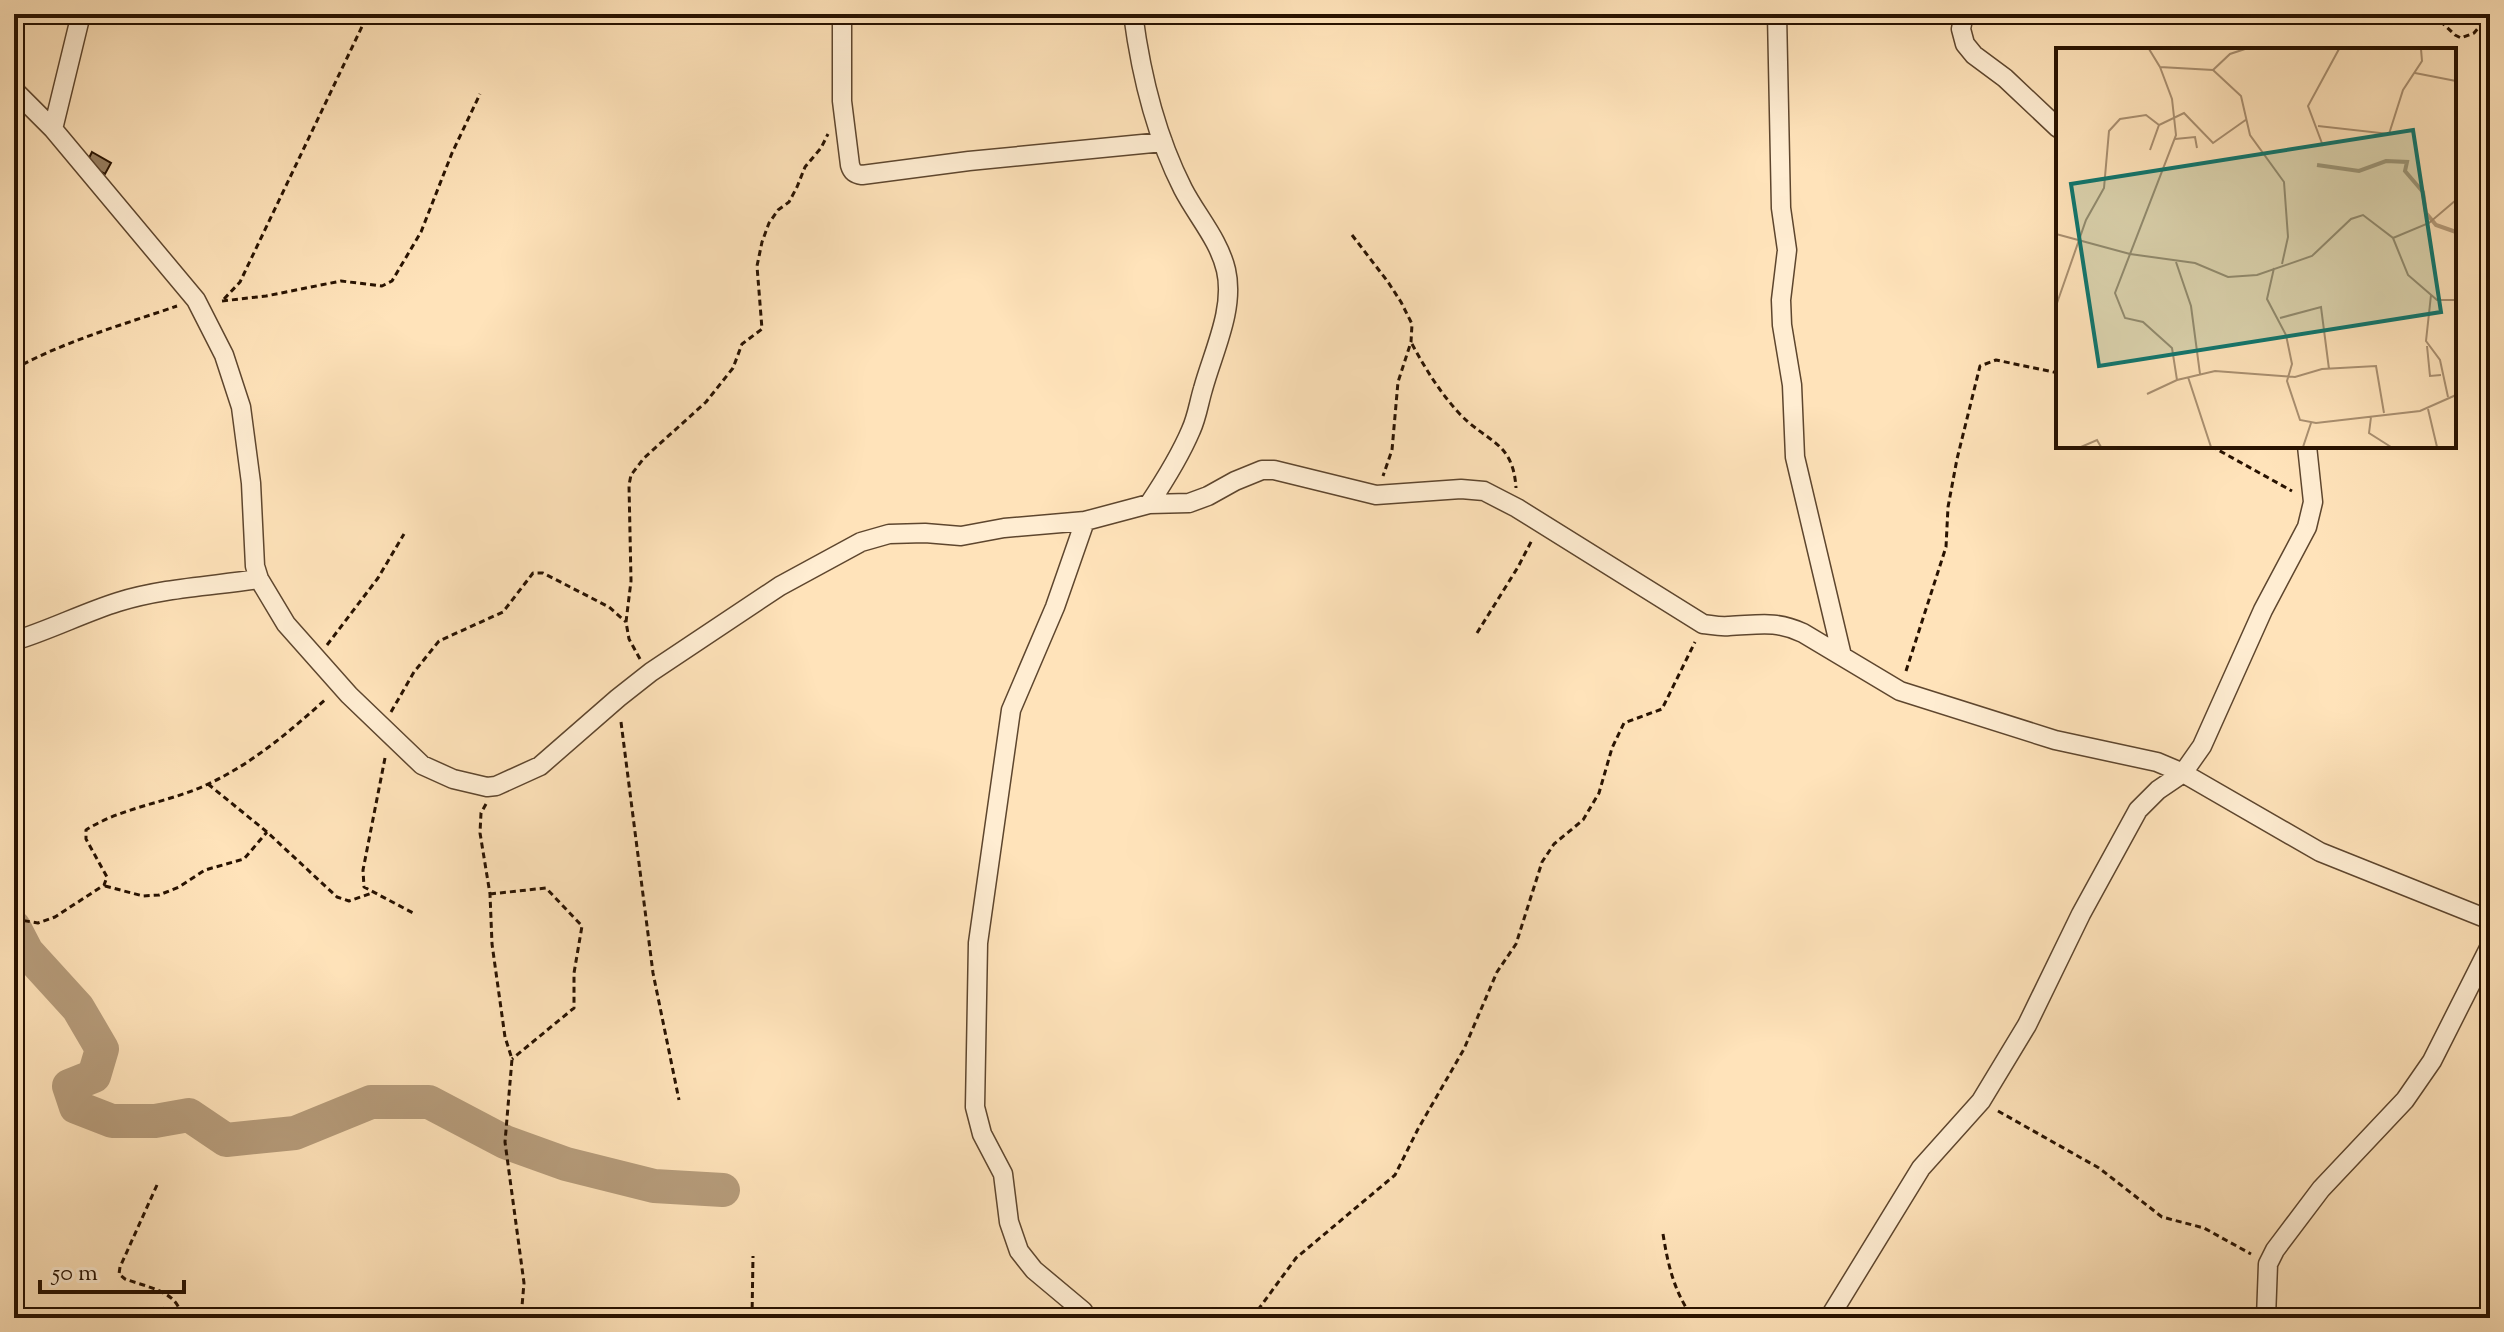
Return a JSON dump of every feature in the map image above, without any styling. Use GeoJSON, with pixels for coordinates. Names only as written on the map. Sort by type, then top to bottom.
{"type":"FeatureCollection","features":[{"type":"Feature","properties":{"kind":"street"},"geometry":{"type":"LineString","coordinates":[[53,129],[81,14]]}},
{"type":"Feature","properties":{"kind":"street"},"geometry":{"type":"LineString","coordinates":[[842,14],[842,101],[852,170],[862,175],[1163,142]]}},
{"type":"Feature","properties":{"kind":"street"},"geometry":{"type":"LineString","coordinates":[[1133,14],[1149,103],[1182,188],[1221,252],[1228,289],[1221,331],[1192,427],[1168,475],[1149,504]]}},
{"type":"Feature","properties":{"kind":"street"},"geometry":{"type":"LineString","coordinates":[[1777,14],[1781,208],[1787,250],[1781,300],[1782,325],[1792,385],[1795,457],[1842,656]]}},
{"type":"Feature","properties":{"kind":"street"},"geometry":{"type":"LineString","coordinates":[[1964,14],[1961,29],[1965,44],[1974,55],[2005,78],[2056,126]]}},
{"type":"Feature","properties":{"kind":"street"},"geometry":{"type":"LineString","coordinates":[[14,90],[53,129],[199,306],[224,355],[241,407],[251,483],[255,566],[259,579],[286,624],[340,685],[422,765],[453,779],[487,787],[496,786],[540,766],[659,667],[780,586],[861,542],[889,534],[961,536],[1004,528],[1085,521],[1149,504],[1189,503],[1262,470],[1274,470],[1376,495],[1461,489],[1484,491],[1517,508],[1703,624],[1723,627],[1765,623],[1787,626],[1900,691],[2055,740],[2157,762],[2183,773],[2320,852],[2490,920]]}},
{"type":"Feature","properties":{"kind":"street"},"geometry":{"type":"LineString","coordinates":[[1829,1318],[1921,1168],[1981,1101],[2027,1025],[2081,914],[2138,810],[2158,790],[2183,773],[2202,746],[2263,610],[2307,527],[2313,502],[2307,448]]}},
{"type":"Feature","properties":{"kind":"street"},"geometry":{"type":"LineString","coordinates":[[1085,521],[1055,607],[1011,710],[978,943],[975,1107],[982,1134],[1003,1174],[1009,1222],[1019,1251],[1034,1270],[1083,1311],[1087,1318]]}},
{"type":"Feature","properties":{"kind":"street"},"geometry":{"type":"LineString","coordinates":[[14,641],[135,598],[259,579]]}},
{"type":"Feature","properties":{"kind":"street"},"geometry":{"type":"LineString","coordinates":[[2266,1318],[2268,1264],[2275,1250],[2321,1189],[2405,1100],[2432,1061],[2490,946]]}},
{"type":"Feature","properties":{"kind":"path"},"geometry":{"type":"LineString","coordinates":[[222,301],[240,282],[368,14]]}},
{"type":"Feature","properties":{"kind":"path"},"geometry":{"type":"LineString","coordinates":[[2433,14],[2461,38],[2474,33],[2490,14]]}},
{"type":"Feature","properties":{"kind":"path"},"geometry":{"type":"LineString","coordinates":[[14,369],[69,343],[199,306],[341,281],[382,286],[392,281],[421,232],[456,143],[480,94]]}},
{"type":"Feature","properties":{"kind":"path"},"geometry":{"type":"LineString","coordinates":[[659,667],[642,662],[636,654],[626,622],[631,581],[631,475],[664,438],[706,402],[733,368],[742,344],[762,329],[757,266],[762,242],[769,223],[778,210],[789,202],[805,167],[821,148],[842,101]]}},
{"type":"Feature","properties":{"kind":"path"},"geometry":{"type":"LineString","coordinates":[[1352,235],[1411,319],[1411,342],[1398,382],[1392,450],[1376,495]]}},
{"type":"Feature","properties":{"kind":"path"},"geometry":{"type":"LineString","coordinates":[[1411,342],[1429,376],[1460,414],[1509,456],[1515,473],[1517,508]]}},
{"type":"Feature","properties":{"kind":"path"},"geometry":{"type":"LineString","coordinates":[[1900,691],[1946,547],[1948,507],[1957,459],[1980,366],[1996,360],[2056,373]]}},
{"type":"Feature","properties":{"kind":"path"},"geometry":{"type":"LineString","coordinates":[[2215,448],[2313,502]]}},
{"type":"Feature","properties":{"kind":"path"},"geometry":{"type":"LineString","coordinates":[[1477,633],[1541,523]]}},
{"type":"Feature","properties":{"kind":"path"},"geometry":{"type":"LineString","coordinates":[[317,657],[378,578],[404,534]]}},
{"type":"Feature","properties":{"kind":"path"},"geometry":{"type":"LineString","coordinates":[[415,914],[364,887],[363,870],[386,731],[414,672],[439,641],[503,612],[533,573],[543,573],[609,607],[626,622]]}},
{"type":"Feature","properties":{"kind":"path"},"geometry":{"type":"LineString","coordinates":[[1252,1318],[1296,1258],[1395,1175],[1464,1049],[1497,972],[1516,944],[1542,862],[1554,844],[1583,820],[1599,793],[1612,748],[1624,723],[1662,709],[1703,624]]}},
{"type":"Feature","properties":{"kind":"path"},"geometry":{"type":"LineString","coordinates":[[14,919],[38,923],[55,917],[104,885],[107,877],[86,839],[86,830],[104,818],[173,799],[208,784],[268,750],[340,685]]}},
{"type":"Feature","properties":{"kind":"path"},"geometry":{"type":"LineString","coordinates":[[618,698],[653,973],[679,1100]]}},
{"type":"Feature","properties":{"kind":"path"},"geometry":{"type":"LineString","coordinates":[[208,784],[267,832],[337,897],[349,901],[372,893]]}},
{"type":"Feature","properties":{"kind":"path"},"geometry":{"type":"LineString","coordinates":[[496,786],[481,813],[480,833],[490,894],[492,944],[505,1037],[512,1059],[505,1142],[524,1283],[521,1318]]}},
{"type":"Feature","properties":{"kind":"path"},"geometry":{"type":"LineString","coordinates":[[104,885],[143,896],[159,895],[179,887],[205,870],[244,859],[267,832]]}},
{"type":"Feature","properties":{"kind":"path"},"geometry":{"type":"LineString","coordinates":[[490,894],[546,888],[582,926],[574,973],[574,1008],[512,1059]]}},
{"type":"Feature","properties":{"kind":"path"},"geometry":{"type":"LineString","coordinates":[[1981,1101],[2099,1168],[2162,1217],[2204,1228],[2268,1264]]}},
{"type":"Feature","properties":{"kind":"path"},"geometry":{"type":"LineString","coordinates":[[157,1185],[119,1274],[170,1296],[177,1303],[180,1317],[163,1308],[167,1318]]}},
{"type":"Feature","properties":{"kind":"path"},"geometry":{"type":"LineString","coordinates":[[1663,1234],[1669,1271],[1679,1300],[1693,1318]]}},
{"type":"Feature","properties":{"kind":"path"},"geometry":{"type":"LineString","coordinates":[[752,1318],[755,1294],[753,1256]]}},
{"type":"Feature","properties":{"kind":"building"},"geometry":{"type":"Polygon","coordinates":[[[92,152],[111,163],[105,174],[86,164],[92,152]]]}},
{"type":"Feature","properties":{"kind":"waterway"},"geometry":{"type":"LineString","coordinates":[[14,927],[27,952],[78,1008],[102,1049],[94,1076],[69,1086],[76,1107],[112,1121],[155,1121],[189,1115],[226,1140],[295,1133],[371,1102],[429,1102],[505,1142],[566,1164],[654,1186],[723,1190]]}}]}
